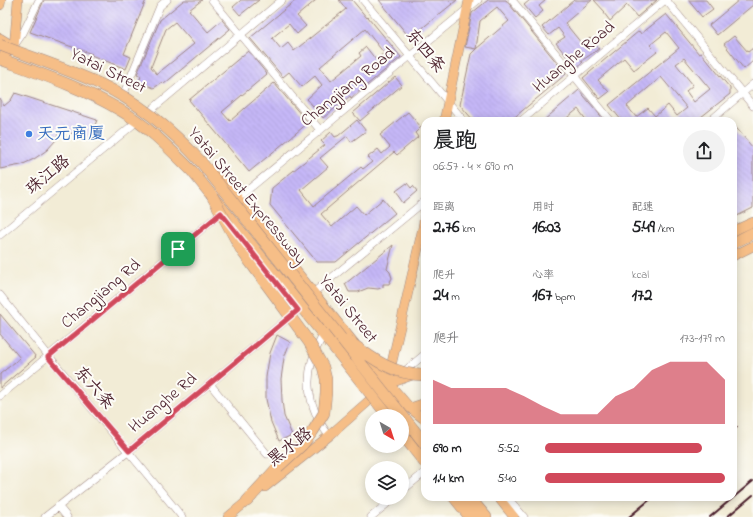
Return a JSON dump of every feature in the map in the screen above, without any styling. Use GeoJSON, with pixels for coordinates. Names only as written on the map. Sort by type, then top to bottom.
{"type":"FeatureCollection","features":[{"type":"Feature","properties":{"kind":"highway","name":"Yatai Street Expressway"},"geometry":{"type":"LineString","coordinates":[[0,45],[101,85],[128,100],[161,123],[202,163],[334,330],[352,361]]}},
{"type":"Feature","properties":{"kind":"highway","name":"Yatai Street Expressway"},"geometry":{"type":"LineString","coordinates":[[0,58],[75,87],[122,111],[166,145],[192,171],[352,361]]}},
{"type":"Feature","properties":{"kind":"highway"},"geometry":{"type":"LineString","coordinates":[[210,194],[242,251],[310,342],[323,367],[326,379],[324,413],[313,431],[302,445],[278,467],[247,501]]}},
{"type":"Feature","properties":{"kind":"highway"},"geometry":{"type":"LineString","coordinates":[[737,241],[753,233]]}},
{"type":"Feature","properties":{"kind":"highway"},"geometry":{"type":"LineString","coordinates":[[334,330],[374,359],[385,365],[408,373],[421,375]]}},
{"type":"Feature","properties":{"kind":"highway"},"geometry":{"type":"LineString","coordinates":[[352,361],[381,409]]}},
{"type":"Feature","properties":{"kind":"highway"},"geometry":{"type":"LineString","coordinates":[[352,361],[421,439]]}},
{"type":"Feature","properties":{"kind":"highway"},"geometry":{"type":"LineString","coordinates":[[409,443],[421,458]]}},
{"type":"Feature","properties":{"kind":"highway"},"geometry":{"type":"LineString","coordinates":[[457,501],[470,517]]}},
{"type":"Feature","properties":{"kind":"highway"},"geometry":{"type":"LineString","coordinates":[[472,501],[486,517]]}},
{"type":"Feature","properties":{"kind":"main road"},"geometry":{"type":"LineString","coordinates":[[0,0],[0,5]]}},
{"type":"Feature","properties":{"kind":"main road"},"geometry":{"type":"LineString","coordinates":[[0,58],[14,47],[18,0]]}},
{"type":"Feature","properties":{"kind":"main road"},"geometry":{"type":"LineString","coordinates":[[445,117],[469,4]]}},
{"type":"Feature","properties":{"kind":"main road","name":"Yatai Street"},"geometry":{"type":"LineString","coordinates":[[0,38],[14,47],[94,79],[124,93],[178,132],[194,146],[238,198],[313,293],[388,384],[410,408],[421,417]]}},
{"type":"Feature","properties":{"kind":"main road","name":"Yatai Street"},"geometry":{"type":"LineString","coordinates":[[0,63],[82,92],[120,113],[151,136],[175,158],[221,213],[378,409]]}},
{"type":"Feature","properties":{"kind":"main road"},"geometry":{"type":"LineString","coordinates":[[737,229],[753,222]]}},
{"type":"Feature","properties":{"kind":"main road"},"geometry":{"type":"LineString","coordinates":[[388,384],[421,236]]}},
{"type":"Feature","properties":{"kind":"main road"},"geometry":{"type":"LineString","coordinates":[[737,254],[753,246]]}},
{"type":"Feature","properties":{"kind":"main road"},"geometry":{"type":"LineString","coordinates":[[388,384],[421,372]]}},
{"type":"Feature","properties":{"kind":"main road","name":"黑水路"},"geometry":{"type":"LineString","coordinates":[[228,517],[329,436],[388,384]]}},
{"type":"Feature","properties":{"kind":"main road"},"geometry":{"type":"LineString","coordinates":[[410,408],[421,404]]}},
{"type":"Feature","properties":{"kind":"main road"},"geometry":{"type":"LineString","coordinates":[[409,442],[421,455]]}},
{"type":"Feature","properties":{"kind":"main road"},"geometry":{"type":"LineString","coordinates":[[463,501],[477,517]]}},
{"type":"Feature","properties":{"kind":"main road"},"geometry":{"type":"LineString","coordinates":[[501,501],[514,517]]}},
{"type":"Feature","properties":{"kind":"street"},"geometry":{"type":"LineString","coordinates":[[14,47],[23,33],[39,0]]}},
{"type":"Feature","properties":{"kind":"street"},"geometry":{"type":"LineString","coordinates":[[124,93],[160,6],[167,0]]}},
{"type":"Feature","properties":{"kind":"street"},"geometry":{"type":"LineString","coordinates":[[212,0],[320,130]]}},
{"type":"Feature","properties":{"kind":"street"},"geometry":{"type":"LineString","coordinates":[[150,111],[282,0]]}},
{"type":"Feature","properties":{"kind":"street","name":"东四条"},"geometry":{"type":"LineString","coordinates":[[363,0],[461,117]]}},
{"type":"Feature","properties":{"kind":"street","name":"Changjiang Road"},"geometry":{"type":"LineString","coordinates":[[238,198],[410,56],[469,4],[478,0]]}},
{"type":"Feature","properties":{"kind":"street"},"geometry":{"type":"LineString","coordinates":[[512,0],[608,117]]}},
{"type":"Feature","properties":{"kind":"street"},"geometry":{"type":"LineString","coordinates":[[665,0],[753,106]]}},
{"type":"Feature","properties":{"kind":"street","name":"Huanghe Road"},"geometry":{"type":"LineString","coordinates":[[526,117],[665,0]]}},
{"type":"Feature","properties":{"kind":"street"},"geometry":{"type":"LineString","coordinates":[[715,117],[753,84]]}},
{"type":"Feature","properties":{"kind":"street","name":"珠江路"},"geometry":{"type":"LineString","coordinates":[[0,235],[134,123]]}},
{"type":"Feature","properties":{"kind":"street"},"geometry":{"type":"LineString","coordinates":[[313,293],[421,204]]}},
{"type":"Feature","properties":{"kind":"street","name":"Changjiang Rd"},"geometry":{"type":"LineString","coordinates":[[0,396],[221,213]]}},
{"type":"Feature","properties":{"kind":"street","name":"东六条"},"geometry":{"type":"LineString","coordinates":[[0,295],[48,357],[129,451],[182,517]]}},
{"type":"Feature","properties":{"kind":"street","name":"Huanghe Rd"},"geometry":{"type":"LineString","coordinates":[[45,517],[129,451],[298,310]]}},
{"type":"Feature","properties":{"kind":"street"},"geometry":{"type":"LineString","coordinates":[[321,339],[311,361],[308,378],[309,394],[321,425],[329,436]]}},
{"type":"Feature","properties":{"kind":"street"},"geometry":{"type":"LineString","coordinates":[[388,384],[421,357]]}},
{"type":"Feature","properties":{"kind":"street"},"geometry":{"type":"LineString","coordinates":[[210,384],[267,454]]}},
{"type":"Feature","properties":{"kind":"street"},"geometry":{"type":"LineString","coordinates":[[410,408],[421,413]]}},
{"type":"Feature","properties":{"kind":"street"},"geometry":{"type":"LineString","coordinates":[[409,449],[421,465]]}},
{"type":"Feature","properties":{"kind":"street"},"geometry":{"type":"LineString","coordinates":[[409,485],[421,474]]}},
{"type":"Feature","properties":{"kind":"street"},"geometry":{"type":"LineString","coordinates":[[452,501],[465,517]]}},
{"type":"Feature","properties":{"kind":"street"},"geometry":{"type":"LineString","coordinates":[[510,501],[524,517]]}},
{"type":"Feature","properties":{"kind":"street"},"geometry":{"type":"LineString","coordinates":[[371,517],[386,505]]}},
{"type":"Feature","properties":{"kind":"street"},"geometry":{"type":"LineString","coordinates":[[58,506],[67,517]]}},
{"type":"Feature","properties":{"kind":"building"},"geometry":{"type":"Polygon","coordinates":[[[44,0],[146,0],[124,54],[131,57],[126,69],[91,55],[92,54],[30,32],[44,0]]]}},
{"type":"Feature","properties":{"kind":"building"},"geometry":{"type":"Polygon","coordinates":[[[184,0],[202,0],[189,10],[208,32],[222,20],[230,29],[164,84],[162,82],[154,88],[139,82],[141,76],[137,74],[160,20],[184,0]],[[175,22],[166,29],[151,67],[157,74],[194,44],[175,22]]]}},
{"type":"Feature","properties":{"kind":"building"},"geometry":{"type":"Polygon","coordinates":[[[241,0],[259,0],[240,15],[233,7],[241,0]]]}},
{"type":"Feature","properties":{"kind":"building"},"geometry":{"type":"Polygon","coordinates":[[[296,0],[316,0],[297,16],[306,26],[297,34],[289,24],[272,38],[281,49],[288,43],[294,51],[346,9],[339,0],[352,0],[401,57],[351,98],[350,96],[323,118],[307,99],[322,85],[315,76],[302,87],[289,72],[283,77],[250,38],[296,0]],[[365,29],[320,67],[331,81],[361,56],[359,53],[366,47],[376,60],[384,53],[365,29]]]}},
{"type":"Feature","properties":{"kind":"building"},"geometry":{"type":"Polygon","coordinates":[[[379,0],[457,0],[410,38],[379,0]]]}},
{"type":"Feature","properties":{"kind":"building"},"geometry":{"type":"Polygon","coordinates":[[[488,0],[506,0],[566,74],[515,117],[470,117],[460,105],[471,54],[476,49],[465,47],[472,13],[488,0]],[[497,7],[480,21],[476,49],[509,21],[497,7]]]}},
{"type":"Feature","properties":{"kind":"building"},"geometry":{"type":"Polygon","coordinates":[[[530,0],[546,0],[539,6],[543,11],[535,18],[524,5],[530,0]]]}},
{"type":"Feature","properties":{"kind":"building"},"geometry":{"type":"Polygon","coordinates":[[[574,0],[592,0],[565,23],[582,44],[590,38],[599,49],[581,61],[583,62],[576,68],[556,43],[565,37],[558,28],[549,35],[542,27],[574,0]]]}},
{"type":"Feature","properties":{"kind":"building"},"geometry":{"type":"Polygon","coordinates":[[[594,0],[657,0],[637,17],[627,5],[610,21],[604,13],[605,12],[594,0]]]}},
{"type":"Feature","properties":{"kind":"building"},"geometry":{"type":"Polygon","coordinates":[[[688,0],[706,0],[713,9],[702,17],[688,0]]]}},
{"type":"Feature","properties":{"kind":"building"},"geometry":{"type":"Polygon","coordinates":[[[739,0],[753,0],[753,5],[717,35],[709,25],[739,0]]]}},
{"type":"Feature","properties":{"kind":"building"},"geometry":{"type":"Polygon","coordinates":[[[666,14],[699,54],[701,53],[730,88],[730,94],[701,117],[636,117],[619,117],[609,105],[679,48],[666,32],[650,45],[657,52],[634,70],[624,58],[598,80],[609,92],[600,99],[583,78],[639,31],[641,34],[666,14]],[[684,58],[676,64],[693,85],[686,91],[694,102],[710,89],[684,58]],[[661,77],[627,106],[636,117],[648,108],[655,116],[668,105],[677,116],[687,108],[661,77]]]}},
{"type":"Feature","properties":{"kind":"building"},"geometry":{"type":"Polygon","coordinates":[[[734,36],[748,52],[753,48],[753,61],[744,69],[724,44],[734,36]]]}},
{"type":"Feature","properties":{"kind":"building"},"geometry":{"type":"Polygon","coordinates":[[[248,51],[267,74],[222,112],[230,121],[274,83],[308,123],[249,172],[189,100],[248,51]]]}},
{"type":"Feature","properties":{"kind":"building"},"geometry":{"type":"Polygon","coordinates":[[[395,77],[402,85],[360,121],[353,113],[395,77]]]}},
{"type":"Feature","properties":{"kind":"building"},"geometry":{"type":"Polygon","coordinates":[[[579,90],[602,117],[584,117],[578,109],[568,117],[548,117],[579,90]]]}},
{"type":"Feature","properties":{"kind":"building","name":"天元商厦"},"geometry":{"type":"Polygon","coordinates":[[[15,93],[97,120],[89,140],[60,129],[56,140],[47,150],[34,159],[21,165],[0,169],[0,98],[4,106],[11,100],[15,93]]]}},
{"type":"Feature","properties":{"kind":"building"},"geometry":{"type":"Polygon","coordinates":[[[408,112],[421,127],[415,133],[418,137],[397,155],[394,152],[321,214],[332,227],[356,206],[364,215],[383,199],[395,213],[336,262],[317,262],[270,205],[272,188],[325,145],[321,141],[331,132],[335,137],[338,136],[357,120],[366,131],[351,142],[347,136],[320,158],[328,167],[301,190],[314,206],[361,167],[363,169],[372,162],[368,157],[378,149],[382,154],[390,147],[380,135],[408,112]]]}},
{"type":"Feature","properties":{"kind":"building"},"geometry":{"type":"Polygon","coordinates":[[[737,129],[753,148],[753,208],[737,216],[737,129]]]}},
{"type":"Feature","properties":{"kind":"building"},"geometry":{"type":"Polygon","coordinates":[[[407,183],[411,188],[413,186],[417,191],[403,203],[396,191],[407,183]]]}},
{"type":"Feature","properties":{"kind":"building"},"geometry":{"type":"Polygon","coordinates":[[[393,245],[387,269],[392,278],[389,284],[383,284],[383,287],[378,289],[368,288],[358,292],[349,292],[345,284],[393,245]]]}},
{"type":"Feature","properties":{"kind":"building"},"geometry":{"type":"Polygon","coordinates":[[[0,314],[36,357],[0,388],[0,374],[20,358],[0,334],[0,314]]]}},
{"type":"Feature","properties":{"kind":"building"},"geometry":{"type":"Polygon","coordinates":[[[277,335],[290,342],[284,358],[281,379],[284,416],[292,435],[279,441],[271,422],[266,399],[266,377],[270,353],[277,335]]]}},
{"type":"Feature","properties":{"kind":"railway"},"geometry":{"type":"LineString","coordinates":[[737,494],[753,481]]}},
{"type":"Feature","properties":{"kind":"railway"},"geometry":{"type":"LineString","coordinates":[[727,517],[753,495]]}},
{"type":"Feature","properties":{"kind":"railway"},"geometry":{"type":"LineString","coordinates":[[629,517],[648,501]]}},
{"type":"Feature","properties":{"kind":"railway"},"geometry":{"type":"LineString","coordinates":[[710,517],[729,501]]}},
{"type":"Feature","properties":{"kind":"place","name":"天元商厦"},"geometry":{"type":"Point","coordinates":[29,134]}},
{"type":"Feature","properties":{"kind":"route"},"geometry":{"type":"LineString","coordinates":[[221,213],[298,310],[129,451],[48,357],[178,249],[221,213]]}}]}
